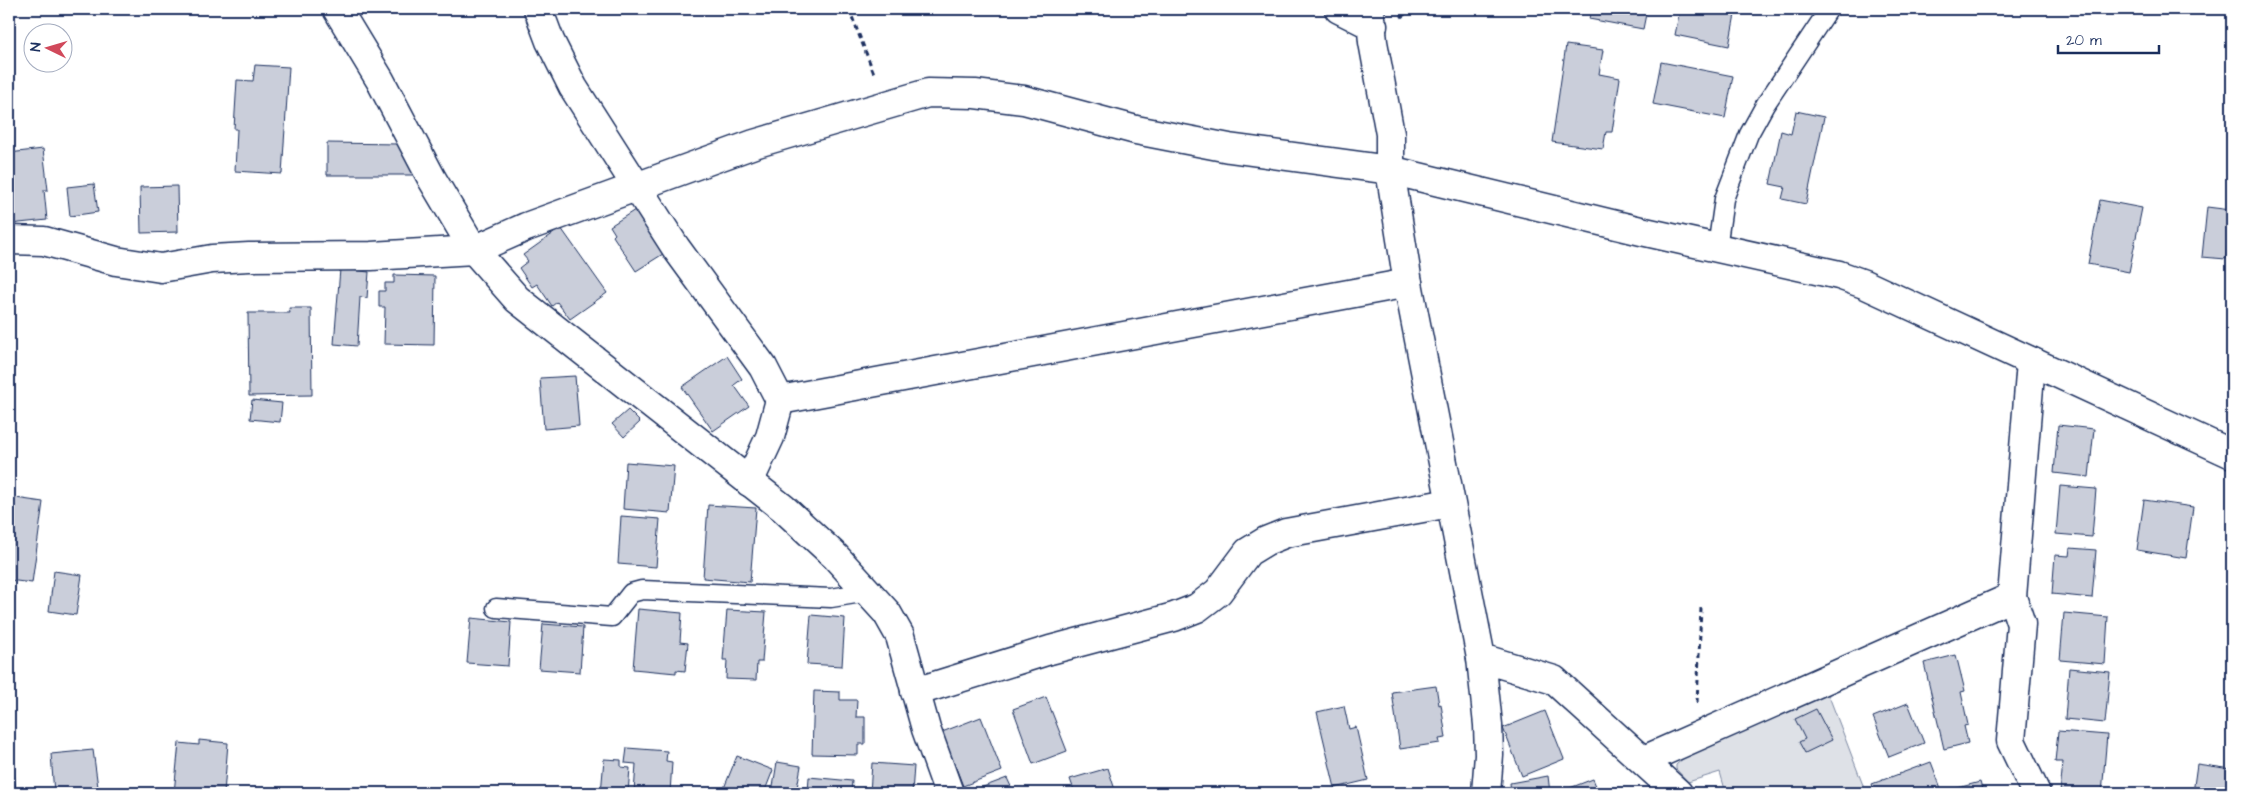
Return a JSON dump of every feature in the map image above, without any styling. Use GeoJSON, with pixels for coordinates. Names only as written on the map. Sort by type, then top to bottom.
{"type":"FeatureCollection","features":[{"type":"Feature","properties":{"kind":"street"},"geometry":{"type":"LineString","coordinates":[[337,9],[380,80],[432,179],[474,250],[517,299],[783,508],[836,557],[896,625],[915,692],[949,793]]}},
{"type":"Feature","properties":{"kind":"street"},"geometry":{"type":"LineString","coordinates":[[538,9],[550,41],[574,87],[636,188],[676,248],[763,367],[780,400],[770,437],[749,482]]}},
{"type":"Feature","properties":{"kind":"street"},"geometry":{"type":"LineString","coordinates":[[1339,9],[1371,17],[1373,42],[1390,134],[1390,170],[1408,283],[1480,658],[1488,725],[1489,754],[1486,793]]}},
{"type":"Feature","properties":{"kind":"street"},"geometry":{"type":"LineString","coordinates":[[9,240],[44,242],[116,261],[161,268],[212,259],[371,256],[474,250],[526,227],[754,144],[928,93],[975,94],[1024,100],[1164,136],[1230,148],[1390,170],[1847,278],[2232,454]]}},
{"type":"Feature","properties":{"kind":"street"},"geometry":{"type":"LineString","coordinates":[[780,400],[1408,283]]}},
{"type":"Feature","properties":{"kind":"street"},"geometry":{"type":"LineString","coordinates":[[2031,362],[2012,597],[2021,624],[2011,741],[2036,793]]}},
{"type":"Feature","properties":{"kind":"street"},"geometry":{"type":"LineString","coordinates":[[915,692],[1050,650],[1174,617],[1197,608],[1218,592],[1248,552],[1286,532],[1450,503]]}},
{"type":"Feature","properties":{"kind":"street"},"geometry":{"type":"LineString","coordinates":[[1644,760],[2012,597]]}},
{"type":"Feature","properties":{"kind":"street"},"geometry":{"type":"LineString","coordinates":[[1480,658],[1554,680],[1678,793]]}},
{"type":"Feature","properties":{"kind":"lane"},"geometry":{"type":"LineString","coordinates":[[1717,248],[1724,199],[1749,134],[1765,105],[1829,9]]}},
{"type":"Feature","properties":{"kind":"lane"},"geometry":{"type":"LineString","coordinates":[[496,608],[612,617],[631,593],[642,590],[831,598],[868,592]]}},
{"type":"Feature","properties":{"kind":"path"},"geometry":{"type":"LineString","coordinates":[[849,9],[886,104]]}},
{"type":"Feature","properties":{"kind":"path"},"geometry":{"type":"LineString","coordinates":[[1695,737],[1701,608]]}},
{"type":"Feature","properties":{"kind":"shaded area"},"geometry":{"type":"Polygon","coordinates":[[[1827,691],[1866,793],[1726,793],[1720,772],[1688,782],[1676,769],[1676,765],[1687,755],[1827,691]]]}},
{"type":"Feature","properties":{"kind":"building"},"geometry":{"type":"Polygon","coordinates":[[[1591,9],[1647,9],[1643,29],[1589,19],[1591,9]]]}},
{"type":"Feature","properties":{"kind":"building"},"geometry":{"type":"Polygon","coordinates":[[[1680,9],[1736,9],[1729,46],[1675,35],[1680,9]]]}},
{"type":"Feature","properties":{"kind":"building"},"geometry":{"type":"Polygon","coordinates":[[[1566,45],[1603,50],[1599,74],[1620,78],[1612,132],[1606,132],[1603,149],[1552,142],[1566,45]]]}},
{"type":"Feature","properties":{"kind":"building"},"geometry":{"type":"Polygon","coordinates":[[[1661,62],[1733,76],[1725,118],[1653,104],[1661,62]]]}},
{"type":"Feature","properties":{"kind":"building"},"geometry":{"type":"Polygon","coordinates":[[[255,65],[289,67],[282,174],[235,171],[237,129],[234,129],[237,80],[253,81],[255,65]]]}},
{"type":"Feature","properties":{"kind":"building"},"geometry":{"type":"Polygon","coordinates":[[[1796,111],[1824,117],[1806,204],[1782,199],[1785,187],[1770,184],[1781,131],[1791,134],[1796,111]]]}},
{"type":"Feature","properties":{"kind":"building"},"geometry":{"type":"Polygon","coordinates":[[[327,143],[399,144],[415,175],[327,175],[327,143]]]}},
{"type":"Feature","properties":{"kind":"building"},"geometry":{"type":"Polygon","coordinates":[[[43,149],[48,190],[44,190],[47,220],[10,224],[9,153],[43,149]]]}},
{"type":"Feature","properties":{"kind":"building"},"geometry":{"type":"Polygon","coordinates":[[[94,184],[98,212],[70,216],[67,187],[94,184]]]}},
{"type":"Feature","properties":{"kind":"building"},"geometry":{"type":"Polygon","coordinates":[[[177,186],[178,232],[141,233],[140,187],[177,186]]]}},
{"type":"Feature","properties":{"kind":"building"},"geometry":{"type":"Polygon","coordinates":[[[2100,200],[2142,208],[2129,272],[2088,264],[2100,200]]]}},
{"type":"Feature","properties":{"kind":"building"},"geometry":{"type":"Polygon","coordinates":[[[2207,207],[2231,210],[2226,259],[2202,257],[2207,207]]]}},
{"type":"Feature","properties":{"kind":"building"},"geometry":{"type":"Polygon","coordinates":[[[635,210],[663,254],[636,271],[613,236],[615,234],[610,226],[635,210]]]}},
{"type":"Feature","properties":{"kind":"building"},"geometry":{"type":"Polygon","coordinates":[[[561,228],[607,293],[570,319],[557,302],[552,306],[537,284],[532,287],[519,268],[528,261],[523,255],[561,228]]]}},
{"type":"Feature","properties":{"kind":"building"},"geometry":{"type":"Polygon","coordinates":[[[2232,255],[2232,294],[2228,293],[2232,255]]]}},
{"type":"Feature","properties":{"kind":"building"},"geometry":{"type":"Polygon","coordinates":[[[340,269],[369,272],[367,298],[360,297],[357,346],[334,344],[340,269]]]}},
{"type":"Feature","properties":{"kind":"building"},"geometry":{"type":"Polygon","coordinates":[[[394,275],[435,276],[434,345],[384,344],[385,307],[379,307],[379,291],[385,291],[385,283],[394,283],[394,275]]]}},
{"type":"Feature","properties":{"kind":"building"},"geometry":{"type":"Polygon","coordinates":[[[289,308],[311,308],[312,395],[249,396],[248,313],[290,313],[289,308]]]}},
{"type":"Feature","properties":{"kind":"building"},"geometry":{"type":"Polygon","coordinates":[[[727,356],[742,379],[734,385],[749,406],[713,431],[682,387],[727,356]]]}},
{"type":"Feature","properties":{"kind":"building"},"geometry":{"type":"Polygon","coordinates":[[[575,376],[579,426],[544,429],[540,378],[575,376]]]}},
{"type":"Feature","properties":{"kind":"building"},"geometry":{"type":"Polygon","coordinates":[[[252,400],[282,403],[280,422],[250,419],[252,400]]]}},
{"type":"Feature","properties":{"kind":"building"},"geometry":{"type":"Polygon","coordinates":[[[628,410],[640,422],[624,437],[612,424],[628,410]]]}},
{"type":"Feature","properties":{"kind":"building"},"geometry":{"type":"Polygon","coordinates":[[[2058,425],[2094,429],[2089,477],[2054,473],[2058,425]]]}},
{"type":"Feature","properties":{"kind":"building"},"geometry":{"type":"Polygon","coordinates":[[[626,462],[674,466],[670,513],[623,509],[626,462]]]}},
{"type":"Feature","properties":{"kind":"building"},"geometry":{"type":"Polygon","coordinates":[[[2060,486],[2096,489],[2092,537],[2056,534],[2060,486]]]}},
{"type":"Feature","properties":{"kind":"building"},"geometry":{"type":"Polygon","coordinates":[[[9,497],[43,502],[32,583],[9,580],[9,497]]]}},
{"type":"Feature","properties":{"kind":"building"},"geometry":{"type":"Polygon","coordinates":[[[2144,500],[2193,507],[2186,558],[2137,550],[2144,500]]]}},
{"type":"Feature","properties":{"kind":"building"},"geometry":{"type":"Polygon","coordinates":[[[708,505],[756,508],[750,582],[703,578],[708,505]]]}},
{"type":"Feature","properties":{"kind":"building"},"geometry":{"type":"Polygon","coordinates":[[[621,516],[660,519],[656,567],[618,564],[621,516]]]}},
{"type":"Feature","properties":{"kind":"building"},"geometry":{"type":"Polygon","coordinates":[[[2070,548],[2096,550],[2092,598],[2052,594],[2055,555],[2069,556],[2070,548]]]}},
{"type":"Feature","properties":{"kind":"building"},"geometry":{"type":"Polygon","coordinates":[[[54,571],[82,575],[76,615],[49,611],[54,571]]]}},
{"type":"Feature","properties":{"kind":"building"},"geometry":{"type":"Polygon","coordinates":[[[638,609],[682,613],[680,642],[688,643],[685,671],[676,670],[676,673],[633,669],[638,609]]]}},
{"type":"Feature","properties":{"kind":"building"},"geometry":{"type":"Polygon","coordinates":[[[727,610],[766,612],[762,662],[757,662],[756,680],[726,679],[727,660],[723,660],[727,610]]]}},
{"type":"Feature","properties":{"kind":"building"},"geometry":{"type":"Polygon","coordinates":[[[2064,613],[2108,617],[2105,664],[2060,660],[2064,613]]]}},
{"type":"Feature","properties":{"kind":"building"},"geometry":{"type":"Polygon","coordinates":[[[811,615],[845,618],[842,666],[807,664],[811,615]]]}},
{"type":"Feature","properties":{"kind":"building"},"geometry":{"type":"Polygon","coordinates":[[[471,618],[511,622],[508,666],[467,663],[471,618]]]}},
{"type":"Feature","properties":{"kind":"building"},"geometry":{"type":"Polygon","coordinates":[[[543,624],[583,627],[580,672],[539,669],[543,624]]]}},
{"type":"Feature","properties":{"kind":"building"},"geometry":{"type":"Polygon","coordinates":[[[1956,655],[1965,691],[1961,692],[1968,725],[1964,726],[1968,743],[1944,749],[1924,663],[1956,655]]]}},
{"type":"Feature","properties":{"kind":"building"},"geometry":{"type":"Polygon","coordinates":[[[2069,668],[2110,672],[2105,723],[2065,719],[2069,668]]]}},
{"type":"Feature","properties":{"kind":"building"},"geometry":{"type":"Polygon","coordinates":[[[1436,686],[1439,705],[1441,704],[1446,738],[1439,739],[1440,743],[1400,749],[1392,692],[1436,686]]]}},
{"type":"Feature","properties":{"kind":"building"},"geometry":{"type":"Polygon","coordinates":[[[814,691],[840,692],[840,700],[857,700],[856,717],[865,717],[865,744],[858,744],[858,755],[812,754],[814,691]]]}},
{"type":"Feature","properties":{"kind":"building"},"geometry":{"type":"Polygon","coordinates":[[[1046,697],[1067,751],[1033,764],[1013,709],[1046,697]]]}},
{"type":"Feature","properties":{"kind":"building"},"geometry":{"type":"Polygon","coordinates":[[[1908,703],[1924,743],[1889,757],[1873,717],[1908,703]]]}},
{"type":"Feature","properties":{"kind":"building"},"geometry":{"type":"Polygon","coordinates":[[[1344,706],[1349,729],[1356,727],[1368,780],[1335,788],[1317,712],[1344,706]]]}},
{"type":"Feature","properties":{"kind":"building"},"geometry":{"type":"Polygon","coordinates":[[[1816,709],[1832,740],[1805,753],[1799,742],[1805,739],[1795,719],[1816,709]]]}},
{"type":"Feature","properties":{"kind":"building"},"geometry":{"type":"Polygon","coordinates":[[[1545,711],[1564,759],[1522,776],[1503,728],[1545,711]]]}},
{"type":"Feature","properties":{"kind":"building"},"geometry":{"type":"Polygon","coordinates":[[[981,717],[1002,771],[963,786],[942,732],[981,717]]]}},
{"type":"Feature","properties":{"kind":"building"},"geometry":{"type":"Polygon","coordinates":[[[2058,731],[2107,735],[2102,793],[2060,793],[2063,762],[2055,762],[2058,731]]]}},
{"type":"Feature","properties":{"kind":"building"},"geometry":{"type":"Polygon","coordinates":[[[199,740],[228,743],[224,793],[174,793],[179,743],[199,745],[199,740]]]}},
{"type":"Feature","properties":{"kind":"building"},"geometry":{"type":"Polygon","coordinates":[[[627,748],[667,751],[666,761],[672,762],[670,793],[634,793],[636,764],[625,763],[627,748]]]}},
{"type":"Feature","properties":{"kind":"building"},"geometry":{"type":"Polygon","coordinates":[[[93,750],[98,787],[101,787],[101,793],[54,793],[51,754],[93,750]]]}},
{"type":"Feature","properties":{"kind":"building"},"geometry":{"type":"Polygon","coordinates":[[[737,756],[773,770],[764,793],[722,793],[737,756]]]}},
{"type":"Feature","properties":{"kind":"building"},"geometry":{"type":"Polygon","coordinates":[[[13,759],[16,793],[9,793],[9,760],[13,759]]]}},
{"type":"Feature","properties":{"kind":"building"},"geometry":{"type":"Polygon","coordinates":[[[604,759],[621,760],[621,767],[630,768],[628,793],[601,793],[604,759]]]}},
{"type":"Feature","properties":{"kind":"building"},"geometry":{"type":"Polygon","coordinates":[[[777,762],[801,766],[796,793],[772,793],[777,762]]]}},
{"type":"Feature","properties":{"kind":"building"},"geometry":{"type":"Polygon","coordinates":[[[1931,762],[1942,791],[1875,793],[1872,784],[1931,762]]]}},
{"type":"Feature","properties":{"kind":"building"},"geometry":{"type":"Polygon","coordinates":[[[872,763],[914,766],[912,793],[870,793],[872,763]]]}},
{"type":"Feature","properties":{"kind":"building"},"geometry":{"type":"Polygon","coordinates":[[[2197,764],[2232,769],[2232,793],[2193,793],[2197,764]]]}},
{"type":"Feature","properties":{"kind":"building"},"geometry":{"type":"Polygon","coordinates":[[[1108,768],[1116,793],[1075,793],[1070,779],[1108,768]]]}},
{"type":"Feature","properties":{"kind":"building"},"geometry":{"type":"Polygon","coordinates":[[[1548,776],[1550,793],[1511,793],[1510,783],[1548,776]]]}},
{"type":"Feature","properties":{"kind":"building"},"geometry":{"type":"Polygon","coordinates":[[[809,777],[852,781],[851,793],[808,793],[809,777]]]}},
{"type":"Feature","properties":{"kind":"building"},"geometry":{"type":"Polygon","coordinates":[[[1007,778],[1014,793],[967,793],[1007,778]]]}},
{"type":"Feature","properties":{"kind":"building"},"geometry":{"type":"Polygon","coordinates":[[[1593,779],[1599,793],[1557,793],[1593,779]]]}},
{"type":"Feature","properties":{"kind":"building"},"geometry":{"type":"Polygon","coordinates":[[[1980,782],[1983,793],[1951,793],[1950,790],[1980,782]]]}}]}
